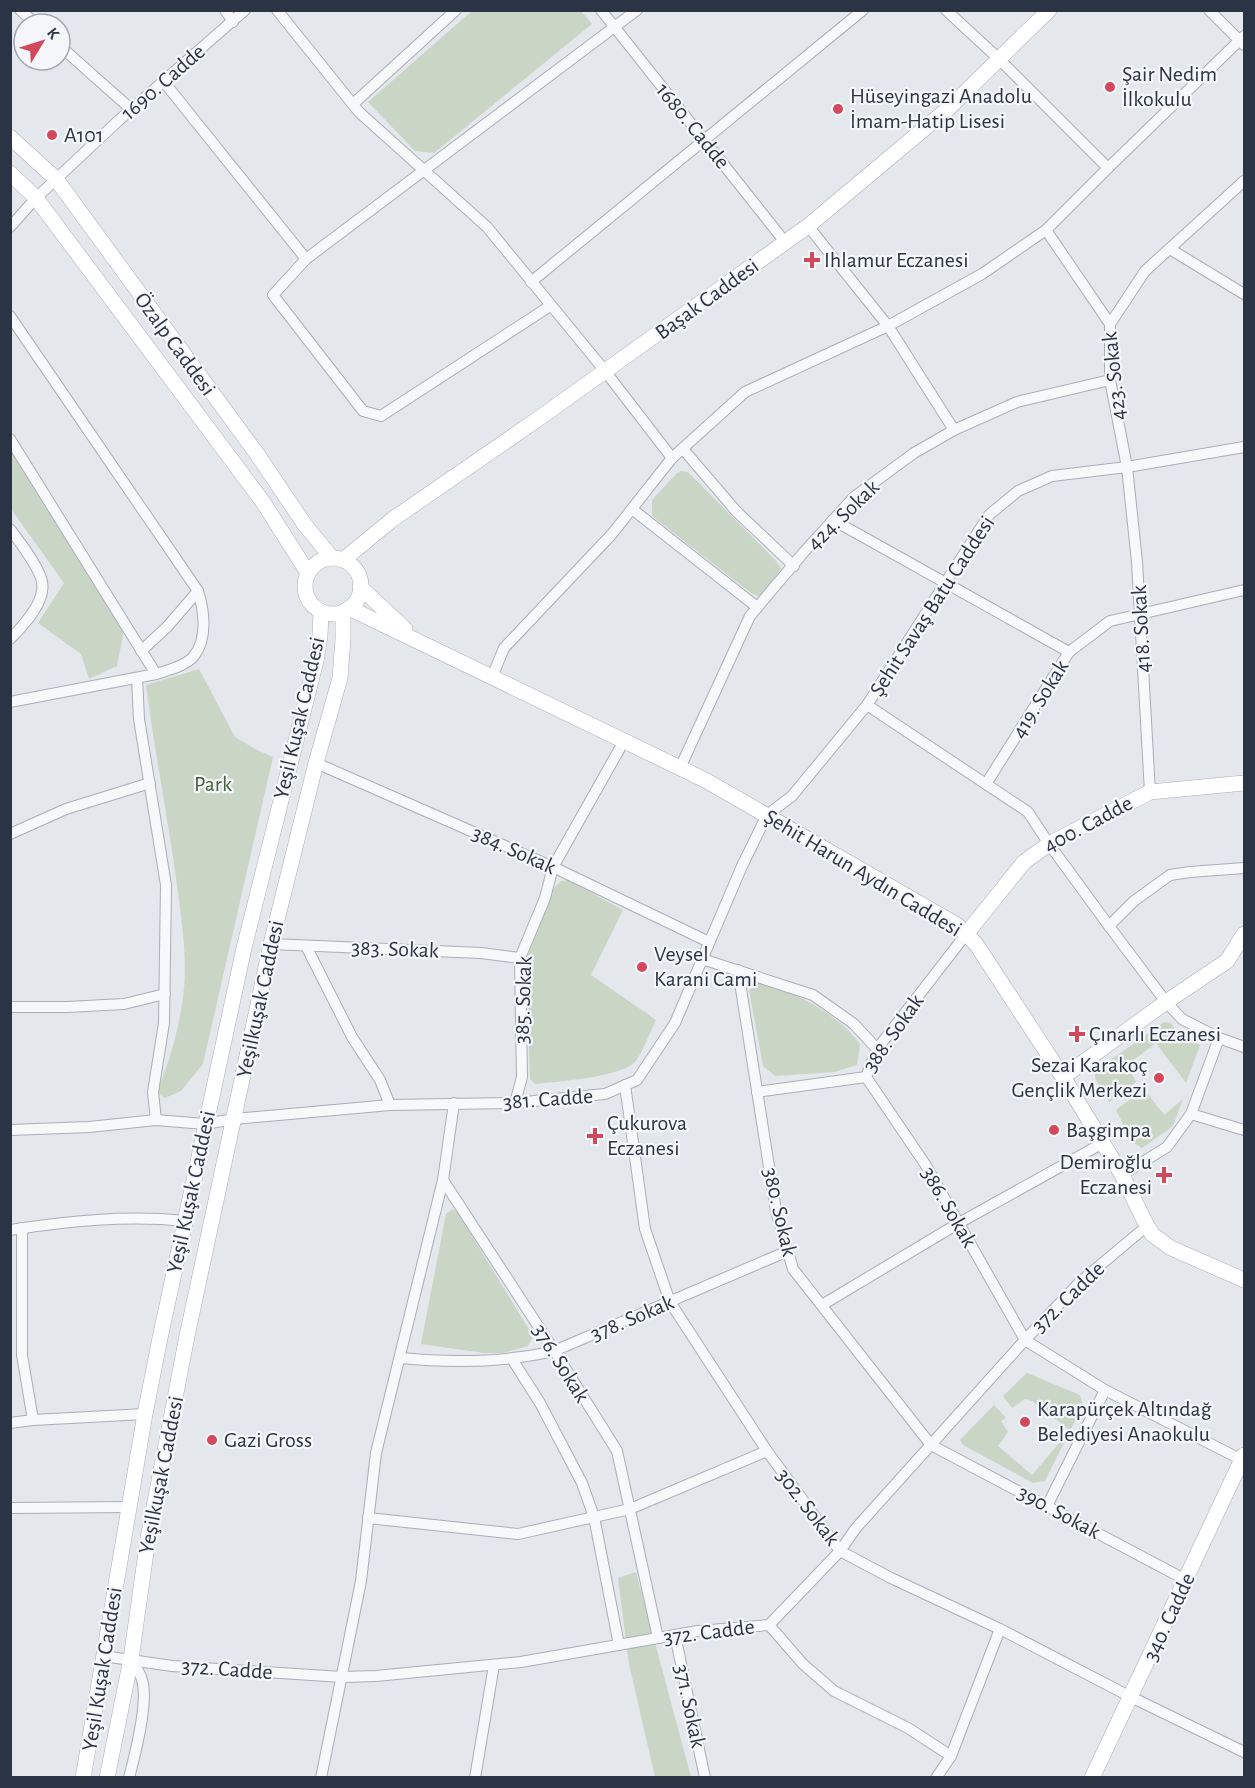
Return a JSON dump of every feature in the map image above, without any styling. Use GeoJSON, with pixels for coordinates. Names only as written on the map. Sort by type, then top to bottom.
{"type":"FeatureCollection","features":[{"type":"Feature","properties":{"kind":"main road","name":"Başak Caddesi"},"geometry":{"type":"LineString","coordinates":[[338,559],[808,226],[949,108],[1049,10]]}},
{"type":"Feature","properties":{"kind":"main road","name":"Özalp Caddesi"},"geometry":{"type":"LineString","coordinates":[[10,137],[56,179],[257,454],[304,525],[338,559]]}},
{"type":"Feature","properties":{"kind":"main road","name":"Özalp Caddesi"},"geometry":{"type":"LineString","coordinates":[[10,173],[36,198],[263,502],[308,573]]}},
{"type":"Feature","properties":{"kind":"main road"},"geometry":{"type":"LineString","coordinates":[[338,559],[356,571],[360,587],[355,602],[346,610],[335,614],[321,611],[313,606],[305,591],[308,573],[320,561],[338,559]]}},
{"type":"Feature","properties":{"kind":"main road","name":"Şehit Harun Aydın Caddesi"},"geometry":{"type":"LineString","coordinates":[[360,587],[416,640]]}},
{"type":"Feature","properties":{"kind":"main road","name":"Şehit Harun Aydın Caddesi"},"geometry":{"type":"LineString","coordinates":[[346,610],[416,640],[680,768],[949,919],[967,933],[1063,1077],[1122,1175],[1147,1226],[1160,1241],[1171,1248],[1245,1280]]}},
{"type":"Feature","properties":{"kind":"main road","name":"Yeşilkuşak Caddesi"},"geometry":{"type":"LineString","coordinates":[[107,1778],[131,1659],[148,1538],[188,1336],[271,944],[316,763],[340,678],[346,610]]}},
{"type":"Feature","properties":{"kind":"main road","name":"Yeşil Kuşak Caddesi"},"geometry":{"type":"LineString","coordinates":[[83,1778],[145,1414],[244,948],[316,662],[321,611]]}},
{"type":"Feature","properties":{"kind":"main road","name":"400. Cadde"},"geometry":{"type":"LineString","coordinates":[[967,933],[1024,862],[1049,844],[1150,792],[1245,783]]}},
{"type":"Feature","properties":{"kind":"main road"},"geometry":{"type":"LineString","coordinates":[[1063,1077],[1227,961],[1245,934]]}},
{"type":"Feature","properties":{"kind":"main road","name":"340. Cadde"},"geometry":{"type":"LineString","coordinates":[[1092,1778],[1244,1459]]}},
{"type":"Feature","properties":{"kind":"street"},"geometry":{"type":"LineString","coordinates":[[225,10],[233,22]]}},
{"type":"Feature","properties":{"kind":"street","name":"1690. Cadde"},"geometry":{"type":"LineString","coordinates":[[10,227],[56,179],[244,10]]}},
{"type":"Feature","properties":{"kind":"street"},"geometry":{"type":"LineString","coordinates":[[277,10],[352,104],[487,227],[605,371],[672,458]]}},
{"type":"Feature","properties":{"kind":"street"},"geometry":{"type":"LineString","coordinates":[[352,104],[456,10]]}},
{"type":"Feature","properties":{"kind":"street","name":"1680. Cadde"},"geometry":{"type":"LineString","coordinates":[[601,10],[785,242]]}},
{"type":"Feature","properties":{"kind":"street"},"geometry":{"type":"LineString","coordinates":[[550,306],[381,416],[363,411],[273,295],[306,259],[637,10]]}},
{"type":"Feature","properties":{"kind":"street"},"geometry":{"type":"LineString","coordinates":[[531,282],[863,10]]}},
{"type":"Feature","properties":{"kind":"street"},"geometry":{"type":"LineString","coordinates":[[946,10],[999,59],[1108,168]]}},
{"type":"Feature","properties":{"kind":"street"},"geometry":{"type":"LineString","coordinates":[[492,677],[504,648],[612,534],[672,458],[745,392],[888,326],[982,274],[1046,230],[1243,40],[1209,10]]}},
{"type":"Feature","properties":{"kind":"street"},"geometry":{"type":"LineString","coordinates":[[72,57],[132,110]]}},
{"type":"Feature","properties":{"kind":"street"},"geometry":{"type":"LineString","coordinates":[[164,82],[306,259]]}},
{"type":"Feature","properties":{"kind":"street"},"geometry":{"type":"LineString","coordinates":[[1110,324],[1145,271],[1245,181]]}},
{"type":"Feature","properties":{"kind":"street"},"geometry":{"type":"LineString","coordinates":[[808,226],[888,326],[954,430]]}},
{"type":"Feature","properties":{"kind":"street","name":"423. Sokak"},"geometry":{"type":"LineString","coordinates":[[1046,230],[1110,324],[1110,380],[1127,467]]}},
{"type":"Feature","properties":{"kind":"street"},"geometry":{"type":"LineString","coordinates":[[1170,249],[1245,294]]}},
{"type":"Feature","properties":{"kind":"street"},"geometry":{"type":"LineString","coordinates":[[10,316],[198,591],[203,606],[201,643],[194,657],[175,668],[137,678],[10,702]]}},
{"type":"Feature","properties":{"kind":"street","name":"424. Sokak"},"geometry":{"type":"LineString","coordinates":[[680,768],[750,616],[854,497],[914,453],[954,430],[1017,402],[1110,380]]}},
{"type":"Feature","properties":{"kind":"street"},"geometry":{"type":"LineString","coordinates":[[10,439],[156,674]]}},
{"type":"Feature","properties":{"kind":"street","name":"Şehit Savaş Batu Caddesi"},"geometry":{"type":"LineString","coordinates":[[767,815],[792,796],[867,705],[989,515],[1018,491],[1052,476],[1127,467],[1245,447]]}},
{"type":"Feature","properties":{"kind":"street"},"geometry":{"type":"LineString","coordinates":[[683,449],[736,511],[794,566]]}},
{"type":"Feature","properties":{"kind":"street","name":"418. Sokak"},"geometry":{"type":"LineString","coordinates":[[1127,467],[1140,613],[1150,792]]}},
{"type":"Feature","properties":{"kind":"street"},"geometry":{"type":"LineString","coordinates":[[632,509],[757,608]]}},
{"type":"Feature","properties":{"kind":"street"},"geometry":{"type":"LineString","coordinates":[[833,520],[1069,652]]}},
{"type":"Feature","properties":{"kind":"street"},"geometry":{"type":"LineString","coordinates":[[10,529],[29,556],[43,583],[39,604],[10,639]]}},
{"type":"Feature","properties":{"kind":"street","name":"419. Sokak"},"geometry":{"type":"LineString","coordinates":[[986,784],[1069,652],[1110,621],[1245,590]]}},
{"type":"Feature","properties":{"kind":"street"},"geometry":{"type":"LineString","coordinates":[[141,651],[167,627],[198,591]]}},
{"type":"Feature","properties":{"kind":"street"},"geometry":{"type":"LineString","coordinates":[[137,678],[138,719],[166,885],[164,1023],[153,1092],[156,1120]]}},
{"type":"Feature","properties":{"kind":"street"},"geometry":{"type":"LineString","coordinates":[[867,705],[1028,812],[1049,844],[1166,1002],[1182,1019],[1219,1038],[1245,1047]]}},
{"type":"Feature","properties":{"kind":"street","name":"385. Sokak"},"geometry":{"type":"LineString","coordinates":[[515,1103],[522,1077],[520,958],[545,898],[552,867],[624,741]]}},
{"type":"Feature","properties":{"kind":"street","name":"384. Sokak"},"geometry":{"type":"LineString","coordinates":[[316,763],[552,867],[709,942]]}},
{"type":"Feature","properties":{"kind":"street"},"geometry":{"type":"LineString","coordinates":[[10,834],[66,809],[150,783]]}},
{"type":"Feature","properties":{"kind":"street","name":"381. Cadde"},"geometry":{"type":"LineString","coordinates":[[10,1130],[89,1127],[156,1120],[206,1124],[234,1119],[390,1105],[515,1103],[606,1094],[637,1080],[675,1023],[742,866],[767,815]]}},
{"type":"Feature","properties":{"kind":"street"},"geometry":{"type":"LineString","coordinates":[[1109,926],[1134,901],[1170,875],[1245,868]]}},
{"type":"Feature","properties":{"kind":"street","name":"388. Sokak"},"geometry":{"type":"LineString","coordinates":[[757,1092],[866,1077],[877,1049],[967,933]]}},
{"type":"Feature","properties":{"kind":"street","name":"383. Sokak"},"geometry":{"type":"LineString","coordinates":[[271,944],[482,953],[520,958]]}},
{"type":"Feature","properties":{"kind":"street"},"geometry":{"type":"LineString","coordinates":[[306,946],[352,1037],[380,1080],[390,1105]]}},
{"type":"Feature","properties":{"kind":"street"},"geometry":{"type":"LineString","coordinates":[[702,959],[813,995],[854,1024],[877,1049]]}},
{"type":"Feature","properties":{"kind":"street","name":"380. Sokak"},"geometry":{"type":"LineString","coordinates":[[738,970],[776,1211],[793,1269],[931,1445]]}},
{"type":"Feature","properties":{"kind":"street"},"geometry":{"type":"LineString","coordinates":[[10,1007],[124,1004],[165,994]]}},
{"type":"Feature","properties":{"kind":"street"},"geometry":{"type":"LineString","coordinates":[[1122,1175],[1167,1147],[1191,1114],[1219,1038]]}},
{"type":"Feature","properties":{"kind":"street","name":"386. Sokak"},"geometry":{"type":"LineString","coordinates":[[866,1077],[925,1164],[1025,1340]]}},
{"type":"Feature","properties":{"kind":"street","name":"302. Sokak"},"geometry":{"type":"LineString","coordinates":[[625,1085],[645,1229],[670,1302],[767,1451],[840,1551],[1245,1752]]}},
{"type":"Feature","properties":{"kind":"street"},"geometry":{"type":"LineString","coordinates":[[321,1778],[361,1581],[376,1453],[442,1180],[454,1103]]}},
{"type":"Feature","properties":{"kind":"street"},"geometry":{"type":"LineString","coordinates":[[1191,1114],[1245,1130]]}},
{"type":"Feature","properties":{"kind":"street"},"geometry":{"type":"LineString","coordinates":[[822,1305],[958,1223],[1103,1143]]}},
{"type":"Feature","properties":{"kind":"street","name":"376. Sokak"},"geometry":{"type":"LineString","coordinates":[[442,1180],[617,1451],[658,1638]]}},
{"type":"Feature","properties":{"kind":"street"},"geometry":{"type":"LineString","coordinates":[[33,1420],[22,1354],[16,1229],[46,1224],[149,1217],[185,1221]]}},
{"type":"Feature","properties":{"kind":"street","name":"372. Cadde"},"geometry":{"type":"LineString","coordinates":[[103,1656],[172,1666],[342,1677],[521,1662],[675,1635],[769,1625],[840,1551],[856,1528],[1025,1340],[1080,1282],[1147,1226]]}},
{"type":"Feature","properties":{"kind":"street","name":"378. Sokak"},"geometry":{"type":"LineString","coordinates":[[400,1358],[448,1362],[512,1359],[554,1351],[788,1251]]}},
{"type":"Feature","properties":{"kind":"street"},"geometry":{"type":"LineString","coordinates":[[1025,1340],[1104,1390],[1244,1459]]}},
{"type":"Feature","properties":{"kind":"street"},"geometry":{"type":"LineString","coordinates":[[10,1356],[22,1354]]}},
{"type":"Feature","properties":{"kind":"street"},"geometry":{"type":"LineString","coordinates":[[512,1359],[540,1403],[582,1484],[594,1517],[619,1645]]}},
{"type":"Feature","properties":{"kind":"street"},"geometry":{"type":"LineString","coordinates":[[1047,1506],[1104,1390]]}},
{"type":"Feature","properties":{"kind":"street"},"geometry":{"type":"LineString","coordinates":[[10,1423],[145,1414]]}},
{"type":"Feature","properties":{"kind":"street","name":"390. Sokak"},"geometry":{"type":"LineString","coordinates":[[931,1445],[1186,1580]]}},
{"type":"Feature","properties":{"kind":"street"},"geometry":{"type":"LineString","coordinates":[[368,1518],[518,1534],[630,1509],[767,1451]]}},
{"type":"Feature","properties":{"kind":"street"},"geometry":{"type":"LineString","coordinates":[[10,1508],[129,1507]]}},
{"type":"Feature","properties":{"kind":"street"},"geometry":{"type":"LineString","coordinates":[[769,1625],[803,1664],[834,1691],[908,1728],[951,1756]]}},
{"type":"Feature","properties":{"kind":"street"},"geometry":{"type":"LineString","coordinates":[[936,1778],[951,1756],[1000,1629]]}},
{"type":"Feature","properties":{"kind":"street","name":"371. Sokak"},"geometry":{"type":"LineString","coordinates":[[675,1635],[705,1778]]}},
{"type":"Feature","properties":{"kind":"street"},"geometry":{"type":"LineString","coordinates":[[129,1778],[144,1689],[131,1659]]}},
{"type":"Feature","properties":{"kind":"street"},"geometry":{"type":"LineString","coordinates":[[475,1778],[494,1665]]}},
{"type":"Feature","properties":{"kind":"green space"},"geometry":{"type":"Polygon","coordinates":[[[473,10],[581,11],[592,24],[434,153],[415,151],[368,102],[473,10]]]}},
{"type":"Feature","properties":{"kind":"green space"},"geometry":{"type":"Polygon","coordinates":[[[10,450],[124,630],[117,666],[89,679],[81,654],[38,623],[64,583],[11,509],[10,450]]]}},
{"type":"Feature","properties":{"kind":"green space"},"geometry":{"type":"Polygon","coordinates":[[[681,471],[688,472],[777,562],[781,569],[760,597],[751,593],[652,516],[652,500],[681,471]]]}},
{"type":"Feature","properties":{"kind":"green space","name":"Park"},"geometry":{"type":"Polygon","coordinates":[[[199,669],[235,737],[273,757],[203,1064],[181,1091],[165,1098],[157,1093],[179,1022],[185,957],[174,866],[146,685],[199,669]]]}},
{"type":"Feature","properties":{"kind":"green space"},"geometry":{"type":"Polygon","coordinates":[[[568,880],[623,910],[591,975],[656,1020],[638,1058],[628,1067],[588,1078],[535,1084],[530,1079],[526,962],[554,888],[561,881],[568,880]]]}},
{"type":"Feature","properties":{"kind":"green space"},"geometry":{"type":"Polygon","coordinates":[[[757,983],[790,993],[812,1004],[846,1028],[860,1045],[857,1065],[835,1072],[775,1076],[763,1066],[749,990],[757,983]]]}},
{"type":"Feature","properties":{"kind":"green space"},"geometry":{"type":"Polygon","coordinates":[[[1164,1022],[1171,1023],[1177,1033],[1200,1045],[1186,1083],[1156,1043],[1127,1065],[1136,1082],[1109,1102],[1095,1078],[1095,1071],[1164,1022]]]}},
{"type":"Feature","properties":{"kind":"green space"},"geometry":{"type":"Polygon","coordinates":[[[1144,1089],[1164,1115],[1183,1099],[1173,1126],[1142,1148],[1132,1142],[1116,1110],[1144,1089]]]}},
{"type":"Feature","properties":{"kind":"green space"},"geometry":{"type":"Polygon","coordinates":[[[453,1209],[458,1213],[533,1336],[528,1346],[503,1353],[484,1353],[421,1344],[446,1214],[453,1209]]]}},
{"type":"Feature","properties":{"kind":"green space"},"geometry":{"type":"Polygon","coordinates":[[[1027,1373],[1080,1395],[1083,1405],[1045,1481],[1033,1483],[963,1445],[960,1440],[994,1405],[1006,1418],[1001,1421],[1008,1432],[998,1446],[1032,1475],[1066,1435],[1067,1428],[1032,1401],[1025,1399],[1012,1408],[1003,1396],[1027,1373]]]}},
{"type":"Feature","properties":{"kind":"green space"},"geometry":{"type":"Polygon","coordinates":[[[636,1572],[691,1777],[655,1777],[629,1664],[618,1578],[636,1572]]]}},
{"type":"Feature","properties":{"kind":"place","name":"Şair Nedim İlkokulu"},"geometry":{"type":"Point","coordinates":[1110,87]}},
{"type":"Feature","properties":{"kind":"place","name":"Hüseyingazi Anadolu İmam-Hatip Lisesi"},"geometry":{"type":"Point","coordinates":[838,109]}},
{"type":"Feature","properties":{"kind":"place","name":"A101"},"geometry":{"type":"Point","coordinates":[52,135]}},
{"type":"Feature","properties":{"kind":"place","name":"Ihlamur Eczanesi"},"geometry":{"type":"Point","coordinates":[812,260]}},
{"type":"Feature","properties":{"kind":"place","name":"Veysel Karani Cami"},"geometry":{"type":"Point","coordinates":[642,967]}},
{"type":"Feature","properties":{"kind":"place","name":"Çınarlı Eczanesi"},"geometry":{"type":"Point","coordinates":[1077,1034]}},
{"type":"Feature","properties":{"kind":"place","name":"Sezai Karakoç Gençlik Merkezi"},"geometry":{"type":"Point","coordinates":[1159,1078]}},
{"type":"Feature","properties":{"kind":"place","name":"Başgimpa"},"geometry":{"type":"Point","coordinates":[1054,1130]}},
{"type":"Feature","properties":{"kind":"place","name":"Çukurova Eczanesi"},"geometry":{"type":"Point","coordinates":[595,1136]}},
{"type":"Feature","properties":{"kind":"place","name":"Demiroğlu Eczanesi"},"geometry":{"type":"Point","coordinates":[1164,1175]}},
{"type":"Feature","properties":{"kind":"place","name":"Karapürçek Altındağ Belediyesi Anaokulu"},"geometry":{"type":"Point","coordinates":[1025,1422]}},
{"type":"Feature","properties":{"kind":"place","name":"Gazi Gross"},"geometry":{"type":"Point","coordinates":[212,1440]}}]}
